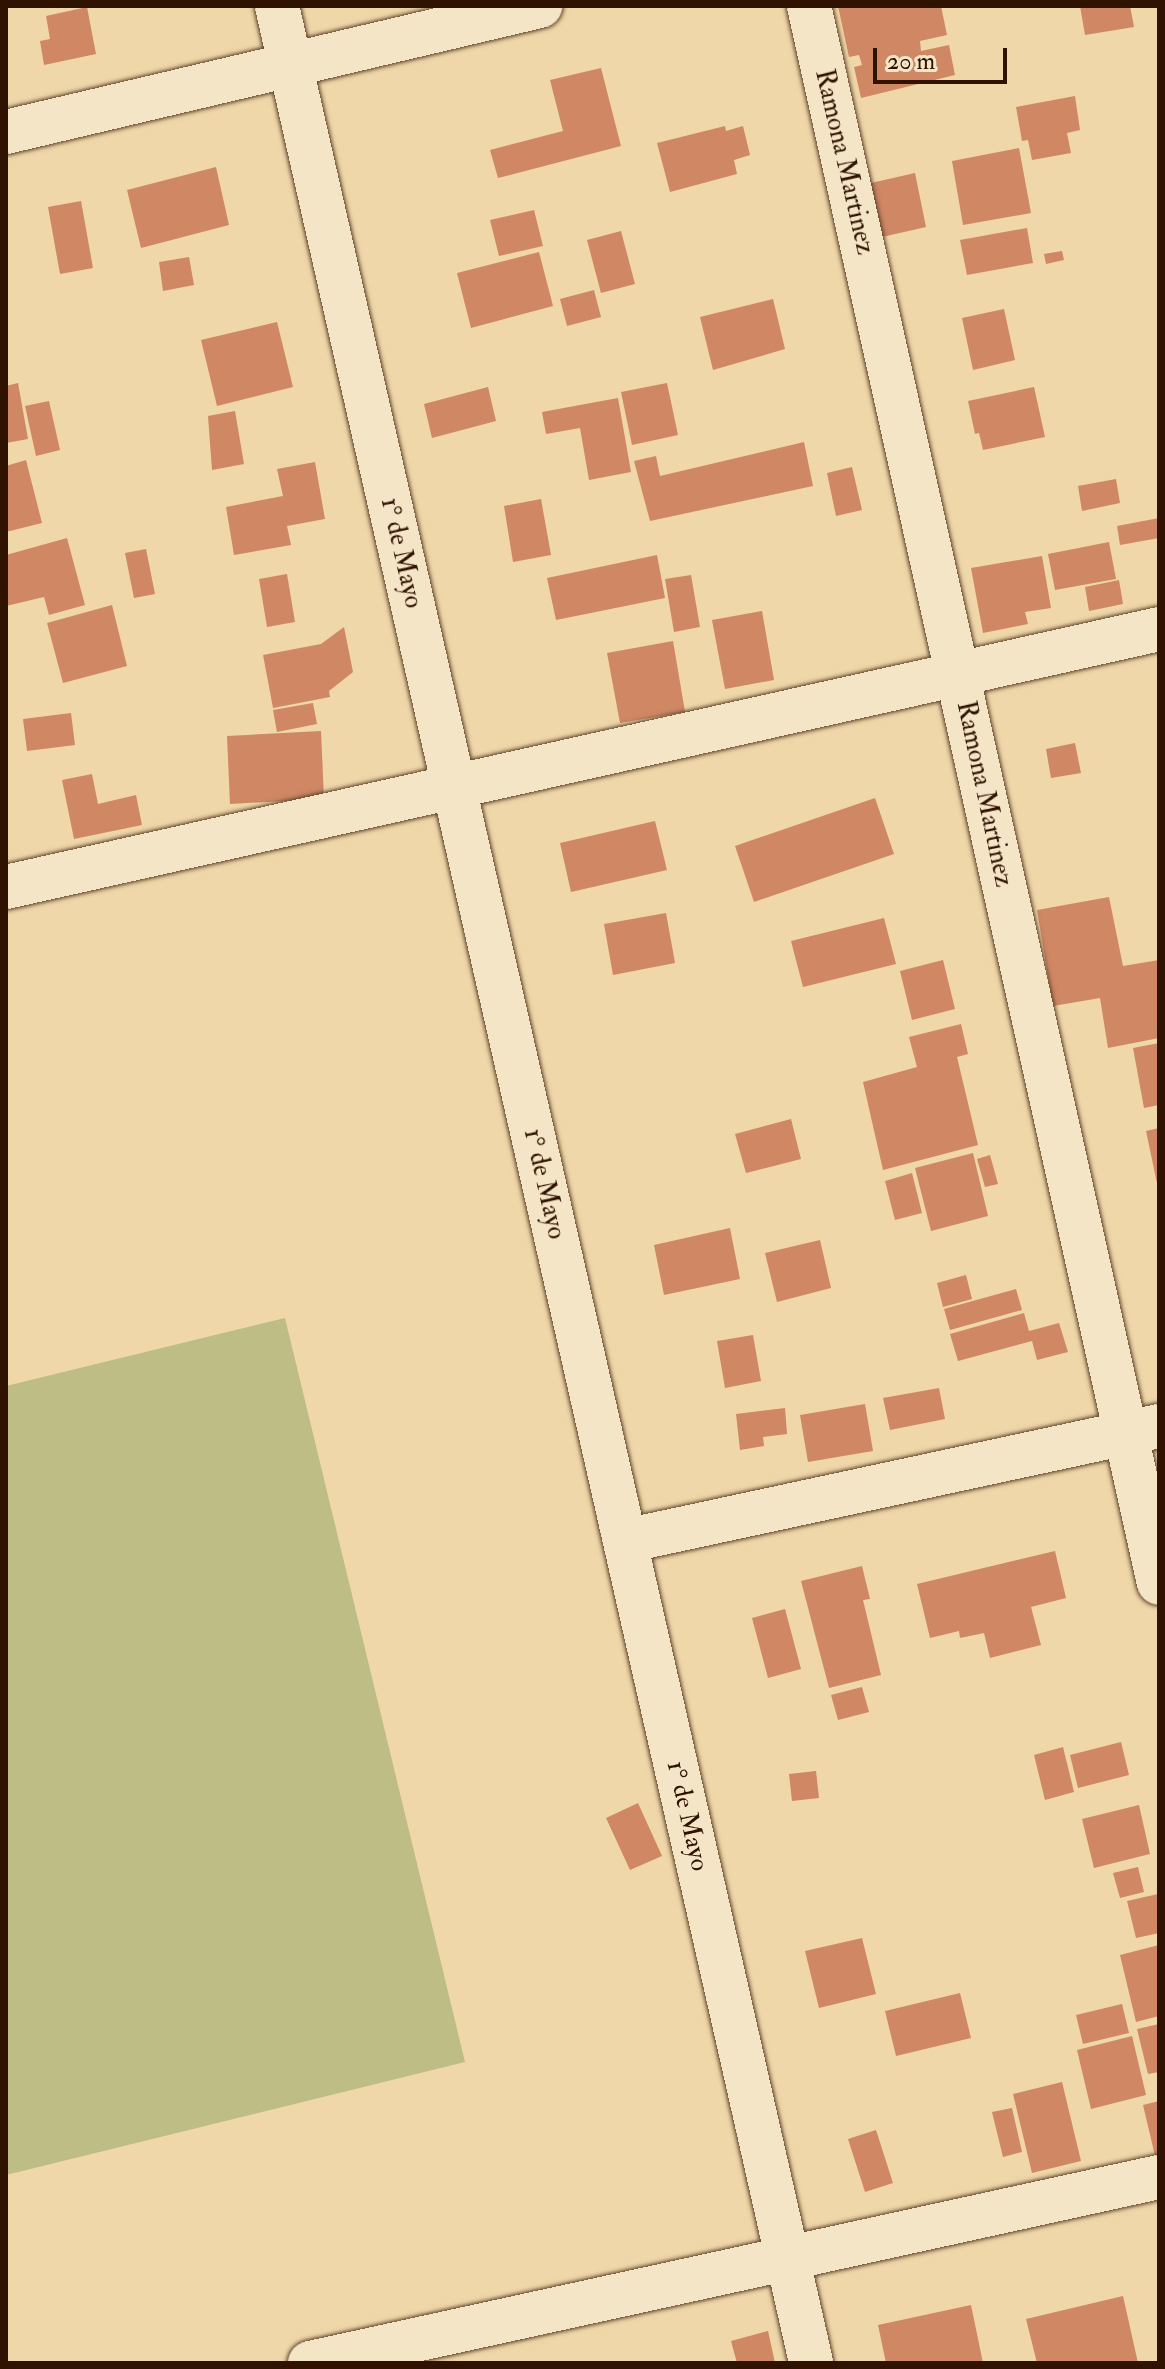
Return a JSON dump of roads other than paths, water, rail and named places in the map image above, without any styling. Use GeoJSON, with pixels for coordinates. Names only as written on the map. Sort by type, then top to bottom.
{"type":"FeatureCollection","features":[{"type":"Feature","properties":{"kind":"street","name":"1° de Mayo"},"geometry":{"type":"LineString","coordinates":[[277,6],[811,2363]]}},
{"type":"Feature","properties":{"kind":"street"},"geometry":{"type":"LineString","coordinates":[[6,132],[540,6]]}},
{"type":"Feature","properties":{"kind":"street","name":"Ramona Martinez"},"geometry":{"type":"LineString","coordinates":[[809,6],[958,674],[1142,1430],[1159,1583]]}},
{"type":"Feature","properties":{"kind":"street"},"geometry":{"type":"LineString","coordinates":[[6,887],[1159,629]]}},
{"type":"Feature","properties":{"kind":"street"},"geometry":{"type":"LineString","coordinates":[[625,1541],[1142,1430]]}},
{"type":"Feature","properties":{"kind":"street"},"geometry":{"type":"LineString","coordinates":[[310,2363],[1159,2177]]}}]}
